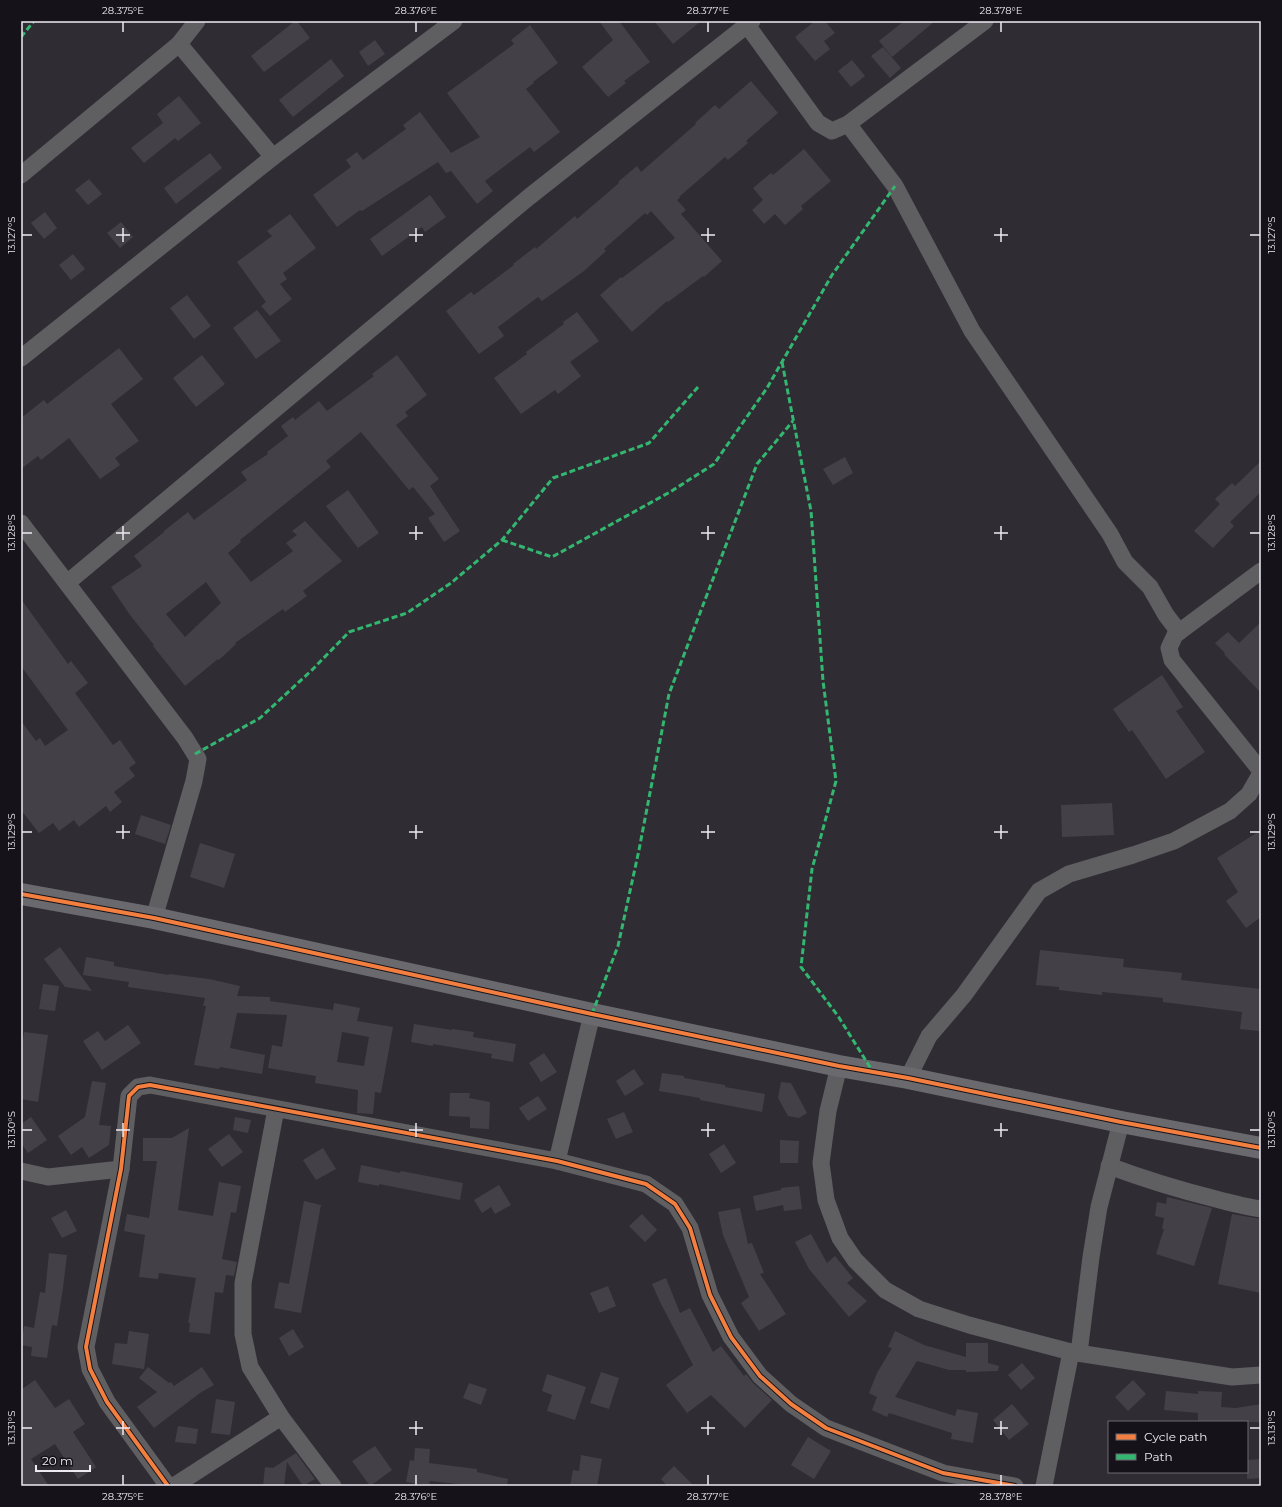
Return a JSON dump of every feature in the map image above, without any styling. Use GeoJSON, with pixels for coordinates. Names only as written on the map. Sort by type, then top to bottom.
{"type":"FeatureCollection","features":[{"type":"Feature","properties":{"kind":"street"},"geometry":{"type":"LineString","coordinates":[[21,175],[179,44],[197,21]]}},
{"type":"Feature","properties":{"kind":"street"},"geometry":{"type":"LineString","coordinates":[[21,358],[273,157],[454,21]]}},
{"type":"Feature","properties":{"kind":"street"},"geometry":{"type":"LineString","coordinates":[[67,583],[529,196],[750,23],[818,123],[832,131],[848,124],[985,21]]}},
{"type":"Feature","properties":{"kind":"street"},"geometry":{"type":"LineString","coordinates":[[179,44],[273,157]]}},
{"type":"Feature","properties":{"kind":"street"},"geometry":{"type":"LineString","coordinates":[[848,124],[895,186],[972,331],[1101,521],[1125,562],[1150,587],[1166,615],[1179,632]]}},
{"type":"Feature","properties":{"kind":"street"},"geometry":{"type":"LineString","coordinates":[[21,524],[185,738],[198,759],[194,781],[154,918]]}},
{"type":"Feature","properties":{"kind":"street"},"geometry":{"type":"LineString","coordinates":[[908,1078],[929,1036],[964,995],[1039,891],[1069,874],[1133,856],[1174,841],[1230,811],[1249,794],[1261,772],[1172,660],[1169,648],[1175,635],[1261,571]]}},
{"type":"Feature","properties":{"kind":"street"},"geometry":{"type":"LineString","coordinates":[[21,894],[154,918],[592,1014],[839,1066],[908,1078],[1121,1122],[1261,1148]]}},
{"type":"Feature","properties":{"kind":"street"},"geometry":{"type":"LineString","coordinates":[[557,1161],[592,1014]]}},
{"type":"Feature","properties":{"kind":"street"},"geometry":{"type":"LineString","coordinates":[[839,1066],[828,1111],[821,1163],[826,1200],[840,1238],[855,1260],[886,1290],[918,1309],[969,1325],[1075,1353],[1232,1378],[1261,1375]]}},
{"type":"Feature","properties":{"kind":"street"},"geometry":{"type":"LineString","coordinates":[[168,1486],[107,1402],[90,1369],[86,1347],[121,1169],[129,1096],[138,1087],[150,1085],[557,1161],[646,1184],[676,1204],[690,1228],[710,1295],[731,1337],[760,1376],[791,1404],[826,1428],[941,1479],[1015,1486]]}},
{"type":"Feature","properties":{"kind":"street"},"geometry":{"type":"LineString","coordinates":[[276,1109],[243,1283],[243,1334],[250,1367],[281,1416],[333,1486]]}},
{"type":"Feature","properties":{"kind":"street"},"geometry":{"type":"LineString","coordinates":[[1044,1486],[1075,1353],[1099,1207],[1121,1122]]}},
{"type":"Feature","properties":{"kind":"street"},"geometry":{"type":"LineString","coordinates":[[1109,1166],[1200,1195],[1250,1208],[1261,1209]]}},
{"type":"Feature","properties":{"kind":"street"},"geometry":{"type":"LineString","coordinates":[[21,1172],[48,1177],[121,1169]]}},
{"type":"Feature","properties":{"kind":"street"},"geometry":{"type":"LineString","coordinates":[[174,1486],[281,1416]]}},
{"type":"Feature","properties":{"kind":"building"},"geometry":{"type":"Polygon","coordinates":[[[295,21],[297,21],[310,38],[264,72],[251,56],[295,21]]]}},
{"type":"Feature","properties":{"kind":"building"},"geometry":{"type":"Polygon","coordinates":[[[599,21],[619,21],[650,62],[624,81],[626,83],[608,97],[582,67],[613,40],[599,21]]]}},
{"type":"Feature","properties":{"kind":"building"},"geometry":{"type":"Polygon","coordinates":[[[654,21],[701,21],[673,44],[654,21]]]}},
{"type":"Feature","properties":{"kind":"building"},"geometry":{"type":"Polygon","coordinates":[[[815,21],[825,21],[835,33],[824,41],[830,49],[815,61],[795,37],[815,21]]]}},
{"type":"Feature","properties":{"kind":"building"},"geometry":{"type":"Polygon","coordinates":[[[904,21],[935,21],[892,57],[879,41],[904,21]]]}},
{"type":"Feature","properties":{"kind":"building"},"geometry":{"type":"Polygon","coordinates":[[[530,25],[558,63],[526,89],[560,132],[534,152],[530,147],[485,181],[493,191],[477,204],[451,171],[446,173],[438,162],[362,211],[360,210],[337,227],[313,195],[351,167],[346,160],[357,152],[363,160],[406,129],[403,125],[420,112],[451,153],[480,137],[447,93],[514,44],[511,40],[530,25]]]}},
{"type":"Feature","properties":{"kind":"building"},"geometry":{"type":"Polygon","coordinates":[[[375,40],[385,54],[368,66],[359,52],[375,40]]]}},
{"type":"Feature","properties":{"kind":"building"},"geometry":{"type":"Polygon","coordinates":[[[883,47],[901,68],[890,78],[871,56],[883,47]]]}},
{"type":"Feature","properties":{"kind":"building"},"geometry":{"type":"Polygon","coordinates":[[[331,59],[344,76],[293,117],[279,100],[331,59]]]}},
{"type":"Feature","properties":{"kind":"building"},"geometry":{"type":"Polygon","coordinates":[[[852,60],[865,76],[851,87],[838,71],[852,60]]]}},
{"type":"Feature","properties":{"kind":"building"},"geometry":{"type":"Polygon","coordinates":[[[751,81],[778,113],[746,141],[748,143],[728,160],[725,157],[677,200],[686,210],[681,214],[722,261],[704,277],[703,276],[668,302],[667,301],[632,332],[600,295],[621,277],[622,278],[675,238],[651,211],[647,215],[645,213],[604,249],[606,251],[584,271],[542,301],[538,297],[498,327],[504,336],[479,354],[446,311],[471,292],[474,295],[535,247],[536,249],[575,216],[577,219],[637,166],[641,172],[696,124],[695,123],[715,105],[719,109],[751,81]]]}},
{"type":"Feature","properties":{"kind":"building"},"geometry":{"type":"Polygon","coordinates":[[[179,96],[201,123],[178,141],[175,138],[144,163],[131,148],[163,123],[157,114],[179,96]]]}},
{"type":"Feature","properties":{"kind":"building"},"geometry":{"type":"Polygon","coordinates":[[[804,149],[831,181],[801,206],[803,209],[785,225],[775,214],[764,224],[752,210],[763,200],[753,188],[771,173],[773,175],[804,149]]]}},
{"type":"Feature","properties":{"kind":"building"},"geometry":{"type":"Polygon","coordinates":[[[210,153],[222,168],[176,204],[164,188],[210,153]]]}},
{"type":"Feature","properties":{"kind":"building"},"geometry":{"type":"Polygon","coordinates":[[[89,179],[102,194],[88,205],[75,190],[89,179]]]}},
{"type":"Feature","properties":{"kind":"building"},"geometry":{"type":"Polygon","coordinates":[[[430,195],[446,217],[425,232],[422,227],[382,256],[370,239],[430,195]]]}},
{"type":"Feature","properties":{"kind":"building"},"geometry":{"type":"Polygon","coordinates":[[[45,212],[57,228],[44,239],[31,223],[45,212]]]}},
{"type":"Feature","properties":{"kind":"building"},"geometry":{"type":"Polygon","coordinates":[[[290,214],[316,248],[283,273],[287,279],[280,284],[292,299],[270,316],[261,306],[266,302],[237,262],[272,236],[267,231],[290,214]]]}},
{"type":"Feature","properties":{"kind":"building"},"geometry":{"type":"Polygon","coordinates":[[[121,222],[133,237],[120,248],[107,233],[121,222]]]}},
{"type":"Feature","properties":{"kind":"building"},"geometry":{"type":"Polygon","coordinates":[[[73,254],[85,269],[71,280],[59,265],[73,254]]]}},
{"type":"Feature","properties":{"kind":"building"},"geometry":{"type":"Polygon","coordinates":[[[187,295],[211,326],[194,339],[170,308],[187,295]]]}},
{"type":"Feature","properties":{"kind":"building"},"geometry":{"type":"Polygon","coordinates":[[[257,310],[281,341],[256,359],[233,328],[257,310]]]}},
{"type":"Feature","properties":{"kind":"building"},"geometry":{"type":"Polygon","coordinates":[[[577,312],[599,341],[570,362],[581,376],[558,394],[555,390],[521,414],[494,378],[527,354],[526,352],[564,324],[563,322],[577,312]]]}},
{"type":"Feature","properties":{"kind":"building"},"geometry":{"type":"Polygon","coordinates":[[[119,348],[143,379],[111,404],[139,441],[115,458],[120,465],[100,479],[69,438],[41,460],[38,456],[21,469],[21,418],[44,400],[47,404],[119,348]]]}},
{"type":"Feature","properties":{"kind":"building"},"geometry":{"type":"Polygon","coordinates":[[[202,355],[225,384],[196,407],[173,378],[202,355]]]}},
{"type":"Feature","properties":{"kind":"building"},"geometry":{"type":"Polygon","coordinates":[[[397,355],[427,395],[405,412],[408,416],[396,425],[439,479],[430,486],[460,531],[444,542],[428,518],[435,514],[413,487],[409,490],[361,432],[326,461],[331,467],[240,540],[241,542],[228,553],[251,582],[293,551],[286,543],[297,535],[292,531],[305,521],[342,561],[303,591],[307,596],[285,612],[283,609],[235,643],[236,644],[219,660],[218,659],[185,686],[153,646],[154,645],[130,615],[111,587],[142,566],[134,556],[188,512],[194,520],[247,480],[241,472],[268,454],[267,452],[288,436],[281,426],[293,417],[295,420],[319,401],[327,411],[374,376],[372,374],[397,355]],[[206,582],[166,614],[185,637],[221,603],[206,582]]]}},
{"type":"Feature","properties":{"kind":"building"},"geometry":{"type":"Polygon","coordinates":[[[845,457],[853,473],[833,485],[823,469],[845,457]]]}},
{"type":"Feature","properties":{"kind":"building"},"geometry":{"type":"Polygon","coordinates":[[[1261,461],[1261,492],[1230,522],[1234,526],[1213,548],[1194,531],[1220,504],[1215,499],[1232,483],[1235,486],[1261,461]]]}},
{"type":"Feature","properties":{"kind":"building"},"geometry":{"type":"Polygon","coordinates":[[[348,490],[379,533],[358,548],[326,506],[348,490]]]}},
{"type":"Feature","properties":{"kind":"building"},"geometry":{"type":"Polygon","coordinates":[[[21,599],[68,664],[71,661],[88,683],[75,693],[113,745],[120,740],[136,763],[129,768],[135,776],[114,792],[122,802],[110,812],[106,806],[79,827],[74,820],[59,831],[53,823],[39,833],[21,810],[21,721],[36,741],[40,738],[45,746],[68,730],[21,666],[21,599]]]}},
{"type":"Feature","properties":{"kind":"building"},"geometry":{"type":"Polygon","coordinates":[[[1261,622],[1261,693],[1215,643],[1228,632],[1239,643],[1261,622]]]}},
{"type":"Feature","properties":{"kind":"building"},"geometry":{"type":"Polygon","coordinates":[[[1162,675],[1183,707],[1176,711],[1205,752],[1166,779],[1132,730],[1129,732],[1113,709],[1162,675]]]}},
{"type":"Feature","properties":{"kind":"building"},"geometry":{"type":"Polygon","coordinates":[[[1112,803],[1114,835],[1062,837],[1061,805],[1112,803]]]}},
{"type":"Feature","properties":{"kind":"building"},"geometry":{"type":"Polygon","coordinates":[[[141,815],[171,825],[165,844],[135,834],[141,815]]]}},
{"type":"Feature","properties":{"kind":"building"},"geometry":{"type":"Polygon","coordinates":[[[1261,830],[1261,917],[1246,928],[1226,901],[1238,892],[1217,858],[1261,830]]]}},
{"type":"Feature","properties":{"kind":"building"},"geometry":{"type":"Polygon","coordinates":[[[200,843],[235,854],[224,888],[190,877],[200,843]]]}},
{"type":"Feature","properties":{"kind":"building"},"geometry":{"type":"Polygon","coordinates":[[[60,947],[92,991],[65,987],[44,959],[60,947]]]}},
{"type":"Feature","properties":{"kind":"building"},"geometry":{"type":"Polygon","coordinates":[[[1040,950],[1124,959],[1123,967],[1182,973],[1181,980],[1261,989],[1259,1031],[1240,1029],[1242,1012],[1163,1002],[1163,998],[1102,992],[1102,995],[1059,990],[1059,987],[1036,985],[1040,950]]]}},
{"type":"Feature","properties":{"kind":"building"},"geometry":{"type":"Polygon","coordinates":[[[86,957],[114,962],[114,966],[169,975],[209,979],[240,986],[237,996],[270,997],[270,1001],[333,1010],[334,1003],[360,1008],[357,1021],[393,1027],[381,1093],[375,1092],[373,1114],[357,1113],[358,1090],[315,1083],[316,1076],[268,1068],[272,1045],[282,1047],[287,1015],[237,1013],[230,1048],[265,1055],[262,1074],[220,1067],[219,1069],[194,1065],[206,1006],[203,1006],[205,998],[128,987],[129,982],[83,975],[86,957]],[[342,1032],[337,1062],[364,1066],[369,1037],[342,1032]]]}},
{"type":"Feature","properties":{"kind":"building"},"geometry":{"type":"Polygon","coordinates":[[[43,984],[59,986],[55,1011],[39,1009],[43,984]]]}},
{"type":"Feature","properties":{"kind":"building"},"geometry":{"type":"Polygon","coordinates":[[[414,1024],[474,1032],[473,1037],[516,1044],[513,1062],[491,1058],[492,1054],[433,1044],[433,1046],[411,1042],[414,1024]]]}},
{"type":"Feature","properties":{"kind":"building"},"geometry":{"type":"Polygon","coordinates":[[[128,1025],[141,1043],[102,1070],[83,1041],[98,1031],[105,1041],[128,1025]]]}},
{"type":"Feature","properties":{"kind":"building"},"geometry":{"type":"Polygon","coordinates":[[[24,1032],[48,1035],[38,1102],[21,1099],[21,1055],[24,1032]]]}},
{"type":"Feature","properties":{"kind":"building"},"geometry":{"type":"Polygon","coordinates":[[[544,1053],[557,1072],[541,1082],[529,1063],[544,1053]]]}},
{"type":"Feature","properties":{"kind":"building"},"geometry":{"type":"Polygon","coordinates":[[[634,1069],[644,1084],[625,1096],[616,1081],[634,1069]]]}},
{"type":"Feature","properties":{"kind":"building"},"geometry":{"type":"Polygon","coordinates":[[[662,1073],[684,1076],[684,1078],[765,1094],[762,1112],[700,1100],[700,1098],[659,1091],[662,1073]]]}},
{"type":"Feature","properties":{"kind":"building"},"geometry":{"type":"Polygon","coordinates":[[[92,1081],[106,1083],[99,1125],[111,1126],[109,1145],[89,1158],[82,1147],[71,1155],[58,1136],[85,1117],[92,1081]]]}},
{"type":"Feature","properties":{"kind":"building"},"geometry":{"type":"Polygon","coordinates":[[[781,1082],[791,1083],[807,1113],[799,1118],[788,1116],[778,1098],[781,1082]]]}},
{"type":"Feature","properties":{"kind":"building"},"geometry":{"type":"Polygon","coordinates":[[[450,1093],[470,1093],[469,1098],[490,1102],[489,1129],[470,1128],[470,1117],[449,1116],[450,1093]]]}},
{"type":"Feature","properties":{"kind":"building"},"geometry":{"type":"Polygon","coordinates":[[[538,1096],[547,1109],[528,1121],[519,1108],[538,1096]]]}},
{"type":"Feature","properties":{"kind":"building"},"geometry":{"type":"Polygon","coordinates":[[[624,1112],[633,1132],[616,1139],[607,1119],[624,1112]]]}},
{"type":"Feature","properties":{"kind":"building"},"geometry":{"type":"Polygon","coordinates":[[[31,1117],[47,1140],[28,1153],[21,1143],[21,1124],[31,1117]]]}},
{"type":"Feature","properties":{"kind":"building"},"geometry":{"type":"Polygon","coordinates":[[[235,1117],[251,1120],[248,1133],[233,1130],[235,1117]]]}},
{"type":"Feature","properties":{"kind":"building"},"geometry":{"type":"Polygon","coordinates":[[[189,1128],[178,1210],[213,1216],[219,1182],[241,1186],[236,1213],[231,1212],[222,1259],[237,1262],[234,1276],[226,1275],[223,1293],[215,1292],[210,1334],[189,1332],[190,1323],[188,1323],[196,1278],[159,1273],[158,1279],[139,1277],[145,1235],[124,1231],[127,1214],[149,1218],[157,1161],[143,1161],[143,1138],[172,1138],[189,1128]]]}},
{"type":"Feature","properties":{"kind":"building"},"geometry":{"type":"Polygon","coordinates":[[[229,1134],[243,1152],[222,1167],[208,1149],[229,1134]]]}},
{"type":"Feature","properties":{"kind":"building"},"geometry":{"type":"Polygon","coordinates":[[[780,1140],[799,1141],[798,1163],[780,1163],[780,1140]]]}},
{"type":"Feature","properties":{"kind":"building"},"geometry":{"type":"Polygon","coordinates":[[[724,1144],[736,1163],[721,1173],[709,1154],[724,1144]]]}},
{"type":"Feature","properties":{"kind":"building"},"geometry":{"type":"Polygon","coordinates":[[[323,1148],[336,1169],[316,1180],[303,1160],[323,1148]]]}},
{"type":"Feature","properties":{"kind":"building"},"geometry":{"type":"Polygon","coordinates":[[[361,1165],[463,1183],[460,1200],[379,1184],[379,1186],[358,1182],[361,1165]]]}},
{"type":"Feature","properties":{"kind":"building"},"geometry":{"type":"Polygon","coordinates":[[[499,1185],[511,1205],[495,1214],[491,1207],[482,1213],[474,1200],[499,1185]]]}},
{"type":"Feature","properties":{"kind":"building"},"geometry":{"type":"Polygon","coordinates":[[[799,1186],[802,1209],[784,1211],[783,1205],[756,1211],[753,1196],[781,1190],[781,1188],[799,1186]]]}},
{"type":"Feature","properties":{"kind":"building"},"geometry":{"type":"Polygon","coordinates":[[[1167,1197],[1212,1208],[1194,1266],[1156,1254],[1164,1229],[1162,1229],[1164,1218],[1155,1216],[1157,1202],[1166,1204],[1167,1197]]]}},
{"type":"Feature","properties":{"kind":"building"},"geometry":{"type":"Polygon","coordinates":[[[304,1201],[321,1205],[301,1313],[274,1308],[279,1282],[289,1284],[304,1201]]]}},
{"type":"Feature","properties":{"kind":"building"},"geometry":{"type":"Polygon","coordinates":[[[740,1208],[748,1244],[752,1243],[764,1273],[760,1274],[786,1314],[759,1331],[741,1303],[749,1297],[723,1235],[718,1212],[740,1208]]]}},
{"type":"Feature","properties":{"kind":"building"},"geometry":{"type":"Polygon","coordinates":[[[66,1210],[77,1231],[62,1238],[51,1218],[66,1210]]]}},
{"type":"Feature","properties":{"kind":"building"},"geometry":{"type":"Polygon","coordinates":[[[642,1214],[657,1230],[645,1242],[629,1226],[642,1214]]]}},
{"type":"Feature","properties":{"kind":"building"},"geometry":{"type":"Polygon","coordinates":[[[1232,1214],[1261,1219],[1261,1293],[1218,1284],[1232,1214]]]}},
{"type":"Feature","properties":{"kind":"building"},"geometry":{"type":"Polygon","coordinates":[[[811,1234],[827,1263],[835,1256],[853,1278],[847,1283],[867,1301],[849,1317],[809,1269],[795,1242],[811,1234]]]}},
{"type":"Feature","properties":{"kind":"building"},"geometry":{"type":"Polygon","coordinates":[[[49,1253],[67,1255],[57,1326],[52,1325],[47,1358],[31,1356],[32,1347],[21,1345],[24,1326],[34,1328],[40,1292],[45,1293],[49,1253]]]}},
{"type":"Feature","properties":{"kind":"building"},"geometry":{"type":"Polygon","coordinates":[[[666,1278],[680,1313],[690,1308],[713,1352],[721,1346],[744,1376],[746,1374],[753,1383],[772,1400],[745,1428],[711,1395],[687,1413],[666,1385],[693,1365],[652,1284],[666,1278]]]}},
{"type":"Feature","properties":{"kind":"building"},"geometry":{"type":"Polygon","coordinates":[[[608,1286],[616,1306],[599,1313],[590,1293],[608,1286]]]}},
{"type":"Feature","properties":{"kind":"building"},"geometry":{"type":"Polygon","coordinates":[[[293,1329],[304,1347],[289,1356],[279,1338],[293,1329]]]}},
{"type":"Feature","properties":{"kind":"building"},"geometry":{"type":"Polygon","coordinates":[[[129,1331],[149,1334],[144,1369],[112,1364],[115,1343],[127,1344],[129,1331]]]}},
{"type":"Feature","properties":{"kind":"building"},"geometry":{"type":"Polygon","coordinates":[[[895,1331],[924,1345],[966,1357],[966,1343],[988,1343],[988,1363],[999,1366],[998,1371],[966,1372],[966,1370],[949,1370],[917,1361],[895,1397],[955,1416],[957,1409],[978,1413],[973,1443],[951,1439],[952,1433],[889,1413],[887,1417],[872,1410],[877,1397],[869,1393],[877,1373],[892,1348],[888,1347],[895,1331]]]}},
{"type":"Feature","properties":{"kind":"building"},"geometry":{"type":"Polygon","coordinates":[[[1022,1363],[1035,1378],[1021,1390],[1008,1375],[1022,1363]]]}},
{"type":"Feature","properties":{"kind":"building"},"geometry":{"type":"Polygon","coordinates":[[[148,1367],[169,1383],[171,1382],[174,1386],[202,1367],[214,1385],[200,1393],[154,1428],[137,1407],[157,1392],[139,1378],[148,1367]]]}},
{"type":"Feature","properties":{"kind":"building"},"geometry":{"type":"Polygon","coordinates":[[[601,1372],[619,1378],[609,1409],[590,1403],[601,1372]]]}},
{"type":"Feature","properties":{"kind":"building"},"geometry":{"type":"Polygon","coordinates":[[[547,1374],[586,1387],[575,1420],[547,1411],[552,1395],[542,1391],[547,1374]]]}},
{"type":"Feature","properties":{"kind":"building"},"geometry":{"type":"Polygon","coordinates":[[[35,1380],[55,1408],[69,1399],[85,1424],[73,1432],[96,1467],[78,1479],[55,1444],[31,1459],[49,1486],[21,1486],[21,1390],[35,1380]]]}},
{"type":"Feature","properties":{"kind":"building"},"geometry":{"type":"Polygon","coordinates":[[[1133,1380],[1146,1394],[1128,1411],[1115,1397],[1133,1380]]]}},
{"type":"Feature","properties":{"kind":"building"},"geometry":{"type":"Polygon","coordinates":[[[469,1383],[487,1389],[481,1405],[463,1398],[469,1383]]]}},
{"type":"Feature","properties":{"kind":"building"},"geometry":{"type":"Polygon","coordinates":[[[1166,1391],[1198,1394],[1198,1391],[1222,1392],[1221,1407],[1236,1408],[1261,1404],[1261,1422],[1198,1421],[1198,1413],[1164,1410],[1166,1391]]]}},
{"type":"Feature","properties":{"kind":"building"},"geometry":{"type":"Polygon","coordinates":[[[216,1399],[235,1402],[230,1435],[211,1433],[216,1399]]]}},
{"type":"Feature","properties":{"kind":"building"},"geometry":{"type":"Polygon","coordinates":[[[1012,1404],[1029,1424],[1009,1440],[993,1420],[1012,1404]]]}},
{"type":"Feature","properties":{"kind":"building"},"geometry":{"type":"Polygon","coordinates":[[[178,1426],[198,1429],[196,1444],[175,1442],[178,1426]]]}},
{"type":"Feature","properties":{"kind":"building"},"geometry":{"type":"Polygon","coordinates":[[[808,1437],[831,1451],[814,1479],[791,1465],[808,1437]]]}},
{"type":"Feature","properties":{"kind":"building"},"geometry":{"type":"Polygon","coordinates":[[[375,1446],[392,1470],[370,1486],[352,1461],[375,1446]]]}},
{"type":"Feature","properties":{"kind":"building"},"geometry":{"type":"Polygon","coordinates":[[[415,1448],[430,1449],[429,1463],[477,1469],[477,1472],[508,1479],[507,1486],[477,1486],[430,1481],[429,1486],[406,1482],[410,1460],[414,1461],[415,1448]]]}},
{"type":"Feature","properties":{"kind":"building"},"geometry":{"type":"Polygon","coordinates":[[[296,1453],[315,1479],[303,1486],[287,1462],[284,1486],[263,1486],[265,1467],[273,1468],[296,1453]]]}},
{"type":"Feature","properties":{"kind":"building"},"geometry":{"type":"Polygon","coordinates":[[[581,1455],[602,1459],[597,1486],[570,1486],[573,1470],[579,1471],[581,1455]]]}},
{"type":"Feature","properties":{"kind":"building"},"geometry":{"type":"Polygon","coordinates":[[[1261,1459],[1261,1478],[1247,1479],[1248,1460],[1261,1459]]]}},
{"type":"Feature","properties":{"kind":"building"},"geometry":{"type":"Polygon","coordinates":[[[674,1466],[694,1486],[667,1486],[661,1479],[674,1466]]]}},
{"type":"Feature","properties":{"kind":"marked path"},"geometry":{"type":"LineString","coordinates":[[21,37],[34,21]]}},
{"type":"Feature","properties":{"kind":"marked path"},"geometry":{"type":"LineString","coordinates":[[502,540],[552,557],[670,492],[714,464],[767,388],[832,275],[895,186]]}},
{"type":"Feature","properties":{"kind":"marked path"},"geometry":{"type":"LineString","coordinates":[[782,362],[811,511],[823,681],[836,781],[812,869],[801,967],[838,1016],[873,1072]]}},
{"type":"Feature","properties":{"kind":"marked path"},"geometry":{"type":"LineString","coordinates":[[195,754],[260,718],[312,670],[349,632],[407,613],[451,583],[502,540],[553,478],[649,443],[698,387]]}},
{"type":"Feature","properties":{"kind":"marked path"},"geometry":{"type":"LineString","coordinates":[[592,1014],[618,946],[639,850],[669,694],[757,464],[793,421]]}},
{"type":"Feature","properties":{"kind":"cycle path"},"geometry":{"type":"LineString","coordinates":[[21,894],[154,918],[592,1014],[839,1066],[908,1078],[1121,1122],[1261,1148]]}},
{"type":"Feature","properties":{"kind":"cycle path"},"geometry":{"type":"LineString","coordinates":[[168,1486],[107,1402],[90,1369],[86,1347],[121,1169],[129,1096],[138,1087],[150,1085],[557,1161],[646,1184],[675,1204],[690,1228],[710,1295],[731,1337],[760,1376],[791,1404],[826,1428],[943,1473],[1015,1486]]}}]}
